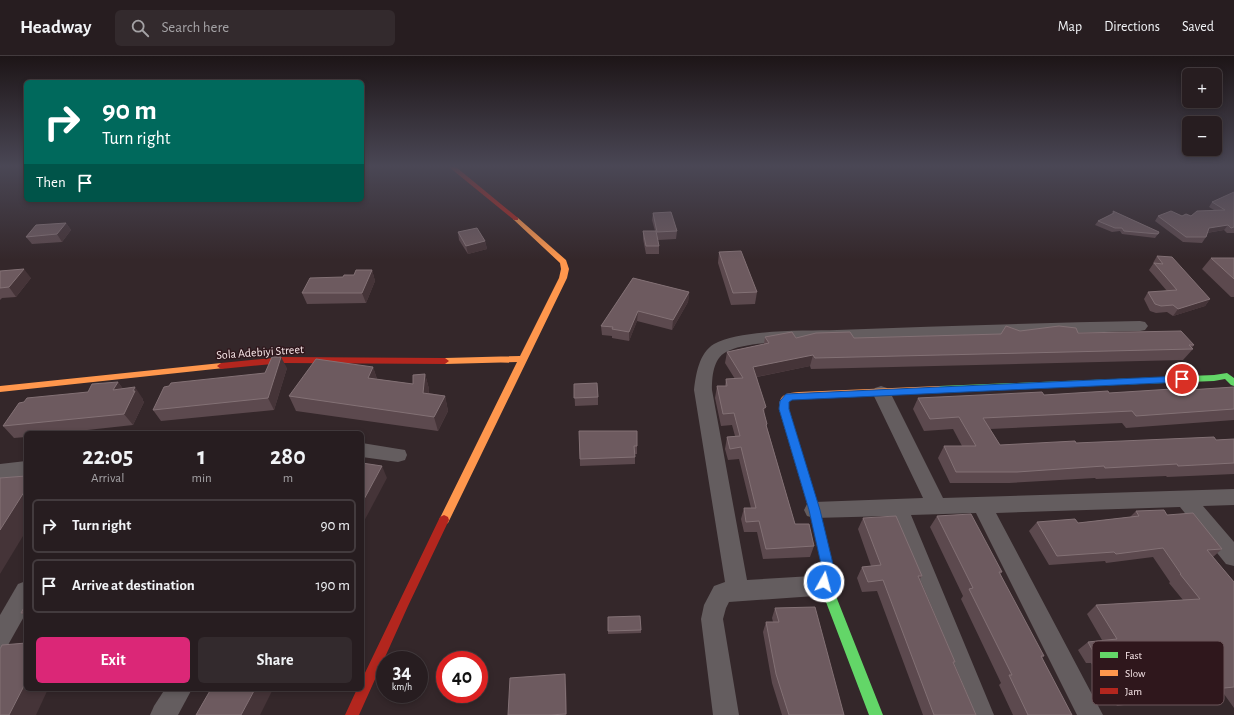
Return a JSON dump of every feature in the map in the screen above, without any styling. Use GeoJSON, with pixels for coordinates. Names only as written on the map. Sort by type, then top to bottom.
{"type":"FeatureCollection","features":[{"type":"Feature","properties":{"kind":"street"},"geometry":{"type":"LineString","coordinates":[[364,689],[404,602],[563,278],[565,269],[563,262],[491,198]]}},
{"type":"Feature","properties":{"kind":"street"},"geometry":{"type":"LineString","coordinates":[[738,591],[703,390],[704,377],[708,362],[719,348],[750,340],[768,338],[932,331],[1140,326]]}},
{"type":"Feature","properties":{"kind":"street","name":"Sola Adebiyi Street"},"geometry":{"type":"LineString","coordinates":[[0,389],[282,360],[491,361],[523,359]]}},
{"type":"Feature","properties":{"kind":"street"},"geometry":{"type":"LineString","coordinates":[[876,715],[824,582],[827,564],[814,510],[784,409],[784,401],[790,396],[799,395],[1227,376],[1234,383]]}},
{"type":"Feature","properties":{"kind":"street"},"geometry":{"type":"LineString","coordinates":[[881,392],[937,506]]}},
{"type":"Feature","properties":{"kind":"street"},"geometry":{"type":"LineString","coordinates":[[364,450],[398,455]]}},
{"type":"Feature","properties":{"kind":"street"},"geometry":{"type":"LineString","coordinates":[[0,472],[24,469]]}},
{"type":"Feature","properties":{"kind":"street"},"geometry":{"type":"LineString","coordinates":[[814,510],[1234,497]]}},
{"type":"Feature","properties":{"kind":"street"},"geometry":{"type":"LineString","coordinates":[[1184,498],[1234,558]]}},
{"type":"Feature","properties":{"kind":"street"},"geometry":{"type":"LineString","coordinates":[[982,505],[1090,715]]}},
{"type":"Feature","properties":{"kind":"street"},"geometry":{"type":"LineString","coordinates":[[898,507],[981,715]]}},
{"type":"Feature","properties":{"kind":"street"},"geometry":{"type":"LineString","coordinates":[[726,715],[712,618],[715,605],[722,593],[815,586],[824,582]]}},
{"type":"Feature","properties":{"kind":"street"},"geometry":{"type":"LineString","coordinates":[[0,637],[24,595]]}},
{"type":"Feature","properties":{"kind":"street"},"geometry":{"type":"LineString","coordinates":[[158,715],[166,691]]}},
{"type":"Feature","properties":{"kind":"street"},"geometry":{"type":"LineString","coordinates":[[164,715],[179,691]]}},
{"type":"Feature","properties":{"kind":"street"},"geometry":{"type":"LineString","coordinates":[[352,715],[363,691]]}},
{"type":"Feature","properties":{"kind":"building"},"geometry":{"type":"Polygon","coordinates":[[[1221,198],[1234,198],[1234,227],[1231,228],[1228,225],[1209,228],[1206,237],[1186,237],[1158,216],[1171,211],[1182,216],[1186,214],[1191,216],[1197,211],[1225,210],[1212,202],[1221,198]]]}},
{"type":"Feature","properties":{"kind":"building"},"geometry":{"type":"Polygon","coordinates":[[[1113,211],[1159,232],[1158,234],[1124,231],[1122,228],[1115,228],[1098,221],[1114,213],[1113,211]]]}},
{"type":"Feature","properties":{"kind":"building"},"geometry":{"type":"Polygon","coordinates":[[[671,212],[677,231],[657,232],[653,213],[671,212]]]}},
{"type":"Feature","properties":{"kind":"building"},"geometry":{"type":"Polygon","coordinates":[[[66,223],[57,234],[26,237],[36,225],[66,223]]]}},
{"type":"Feature","properties":{"kind":"building"},"geometry":{"type":"Polygon","coordinates":[[[477,228],[485,241],[466,246],[458,232],[477,228]]]}},
{"type":"Feature","properties":{"kind":"building"},"geometry":{"type":"Polygon","coordinates":[[[643,231],[656,231],[659,246],[646,246],[643,231]]]}},
{"type":"Feature","properties":{"kind":"building"},"geometry":{"type":"Polygon","coordinates":[[[741,251],[757,292],[733,293],[719,252],[741,251]]]}},
{"type":"Feature","properties":{"kind":"building"},"geometry":{"type":"Polygon","coordinates":[[[1157,256],[1172,257],[1210,299],[1178,309],[1173,305],[1161,306],[1155,304],[1148,292],[1177,290],[1154,263],[1163,264],[1157,256]]]}},
{"type":"Feature","properties":{"kind":"building"},"geometry":{"type":"Polygon","coordinates":[[[1211,258],[1234,258],[1234,279],[1211,258]]]}},
{"type":"Feature","properties":{"kind":"building"},"geometry":{"type":"Polygon","coordinates":[[[24,269],[9,287],[0,288],[0,271],[24,269]]]}},
{"type":"Feature","properties":{"kind":"building"},"geometry":{"type":"Polygon","coordinates":[[[356,270],[372,270],[362,293],[302,293],[310,278],[343,277],[344,275],[354,275],[356,270]]]}},
{"type":"Feature","properties":{"kind":"building"},"geometry":{"type":"Polygon","coordinates":[[[633,278],[689,292],[673,320],[638,311],[629,332],[612,329],[613,327],[601,326],[633,278]]]}},
{"type":"Feature","properties":{"kind":"building"},"geometry":{"type":"Polygon","coordinates":[[[1006,326],[1020,331],[1059,326],[1076,328],[1078,333],[1181,331],[1194,345],[1189,345],[1193,349],[815,358],[813,355],[753,367],[766,407],[763,409],[766,425],[795,524],[809,524],[814,546],[766,549],[759,521],[746,522],[744,508],[756,508],[741,447],[730,449],[727,437],[740,436],[734,413],[723,414],[717,386],[727,386],[726,379],[743,378],[727,352],[769,343],[765,337],[792,332],[796,338],[816,333],[850,332],[854,338],[1001,334],[1006,326]]]}},
{"type":"Feature","properties":{"kind":"building"},"geometry":{"type":"Polygon","coordinates":[[[272,357],[281,357],[268,398],[153,410],[164,387],[169,386],[171,383],[265,373],[272,357]]]}},
{"type":"Feature","properties":{"kind":"building"},"geometry":{"type":"Polygon","coordinates":[[[316,359],[373,367],[368,378],[413,384],[413,375],[425,374],[423,393],[445,396],[434,417],[289,396],[316,359]]]}},
{"type":"Feature","properties":{"kind":"building"},"geometry":{"type":"Polygon","coordinates":[[[118,382],[113,390],[135,387],[133,391],[135,391],[124,414],[3,426],[19,403],[24,402],[27,398],[88,392],[92,384],[118,382]]]}},
{"type":"Feature","properties":{"kind":"building"},"geometry":{"type":"Polygon","coordinates":[[[597,383],[598,397],[574,398],[574,384],[597,383]]]}},
{"type":"Feature","properties":{"kind":"building"},"geometry":{"type":"Polygon","coordinates":[[[1234,387],[1234,409],[1136,416],[1132,411],[983,418],[1000,445],[1214,437],[1216,440],[1234,439],[1234,463],[1178,466],[1177,464],[1105,468],[1104,466],[1017,472],[956,472],[944,446],[976,446],[959,417],[930,419],[918,398],[1042,392],[1044,395],[1172,389],[1173,391],[1234,387]]]}},
{"type":"Feature","properties":{"kind":"building"},"geometry":{"type":"Polygon","coordinates":[[[579,431],[637,431],[637,446],[634,446],[635,457],[580,459],[579,431]]]}},
{"type":"Feature","properties":{"kind":"building"},"geometry":{"type":"Polygon","coordinates":[[[364,463],[382,466],[364,499],[364,463]]]}},
{"type":"Feature","properties":{"kind":"building"},"geometry":{"type":"Polygon","coordinates":[[[24,476],[24,492],[0,530],[0,478],[24,476]]]}},
{"type":"Feature","properties":{"kind":"building"},"geometry":{"type":"Polygon","coordinates":[[[1164,510],[1167,515],[1193,513],[1222,549],[1207,550],[1234,582],[1234,687],[1224,688],[1224,641],[1098,641],[1117,639],[1096,605],[1200,599],[1180,574],[1163,548],[1116,554],[1114,552],[1057,556],[1037,522],[1075,519],[1078,523],[1139,516],[1136,511],[1164,510]]]}},
{"type":"Feature","properties":{"kind":"building"},"geometry":{"type":"Polygon","coordinates":[[[971,514],[1002,572],[999,572],[1044,656],[1041,656],[1072,715],[1028,715],[1009,675],[1012,675],[969,589],[973,588],[937,516],[971,514]]]}},
{"type":"Feature","properties":{"kind":"building"},"geometry":{"type":"Polygon","coordinates":[[[896,516],[922,576],[918,576],[976,715],[934,715],[883,580],[868,582],[862,567],[881,565],[863,518],[896,516]]]}},
{"type":"Feature","properties":{"kind":"building"},"geometry":{"type":"Polygon","coordinates":[[[815,607],[844,715],[789,715],[776,674],[766,622],[779,622],[775,608],[815,607]]]}},
{"type":"Feature","properties":{"kind":"building"},"geometry":{"type":"Polygon","coordinates":[[[640,616],[641,630],[608,631],[608,617],[640,616]]]}},
{"type":"Feature","properties":{"kind":"building"},"geometry":{"type":"Polygon","coordinates":[[[1088,642],[1092,642],[1092,649],[1088,642]]]}},
{"type":"Feature","properties":{"kind":"building"},"geometry":{"type":"Polygon","coordinates":[[[24,643],[24,686],[9,715],[0,715],[0,649],[2,645],[24,643]]]}},
{"type":"Feature","properties":{"kind":"building"},"geometry":{"type":"Polygon","coordinates":[[[565,674],[566,714],[508,715],[510,678],[565,674]]]}},
{"type":"Feature","properties":{"kind":"building"},"geometry":{"type":"Polygon","coordinates":[[[210,691],[254,691],[241,715],[196,715],[210,691]]]}},
{"type":"Feature","properties":{"kind":"traffic: fast"},"geometry":{"type":"LineString","coordinates":[[939,389],[1214,378],[1227,376],[1234,383]]}},
{"type":"Feature","properties":{"kind":"traffic: fast"},"geometry":{"type":"LineString","coordinates":[[826,562],[824,581],[876,715]]}},
{"type":"Feature","properties":{"kind":"traffic: slow"},"geometry":{"type":"LineString","coordinates":[[444,520],[563,278],[565,269],[563,262],[516,219]]}},
{"type":"Feature","properties":{"kind":"traffic: slow"},"geometry":{"type":"LineString","coordinates":[[445,361],[523,359]]}},
{"type":"Feature","properties":{"kind":"traffic: slow"},"geometry":{"type":"LineString","coordinates":[[0,389],[221,366]]}},
{"type":"Feature","properties":{"kind":"traffic: slow"},"geometry":{"type":"LineString","coordinates":[[826,562],[814,510],[784,409],[784,401],[789,396],[799,395],[939,389]]}},
{"type":"Feature","properties":{"kind":"traffic: jam"},"geometry":{"type":"LineString","coordinates":[[490,198],[516,219]]}},
{"type":"Feature","properties":{"kind":"traffic: jam"},"geometry":{"type":"LineString","coordinates":[[221,366],[283,360],[445,361]]}},
{"type":"Feature","properties":{"kind":"traffic: jam"},"geometry":{"type":"LineString","coordinates":[[364,689],[444,520]]}},
{"type":"Feature","properties":{"kind":"traffic: jam"},"geometry":{"type":"LineString","coordinates":[[352,715],[363,691]]}},
{"type":"Feature","properties":{"kind":"route"},"geometry":{"type":"LineString","coordinates":[[824,582],[827,564],[814,510],[784,409],[784,401],[790,396],[1182,379]]}}]}
